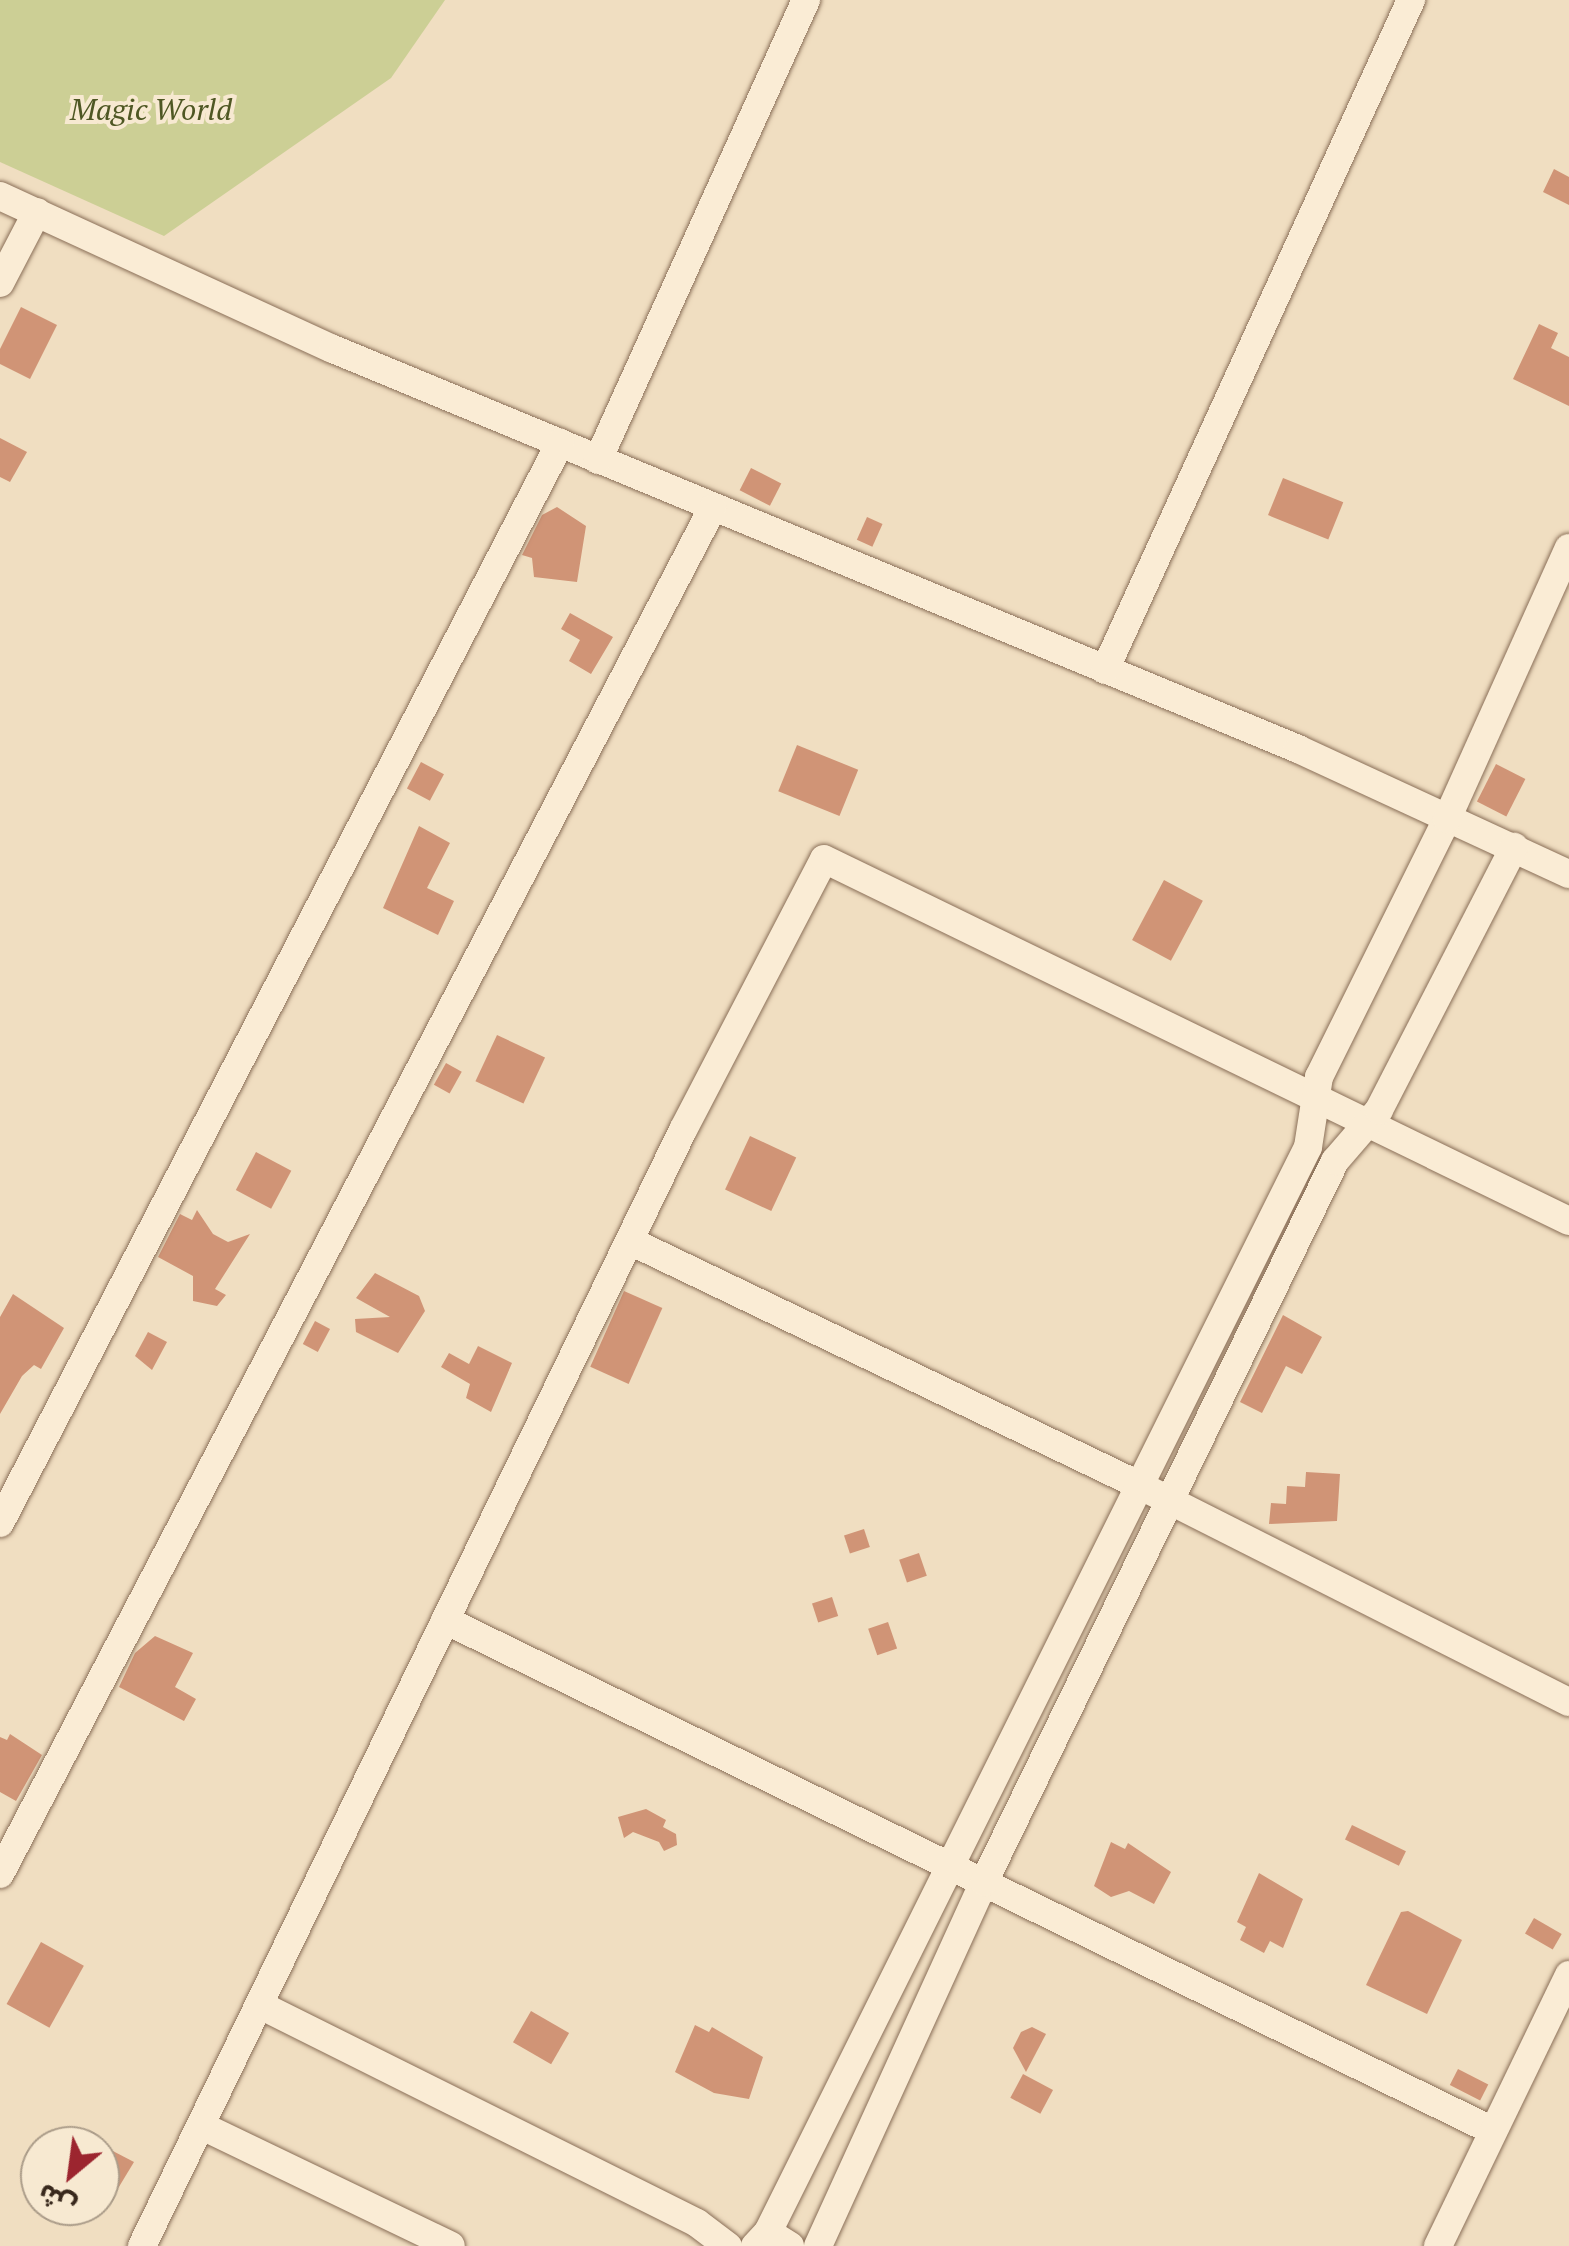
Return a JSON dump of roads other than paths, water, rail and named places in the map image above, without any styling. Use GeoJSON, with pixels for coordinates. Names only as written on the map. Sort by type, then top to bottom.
{"type":"FeatureCollection","features":[{"type":"Feature","properties":{"kind":"street"},"geometry":{"type":"LineString","coordinates":[[598,460],[806,0]]}},
{"type":"Feature","properties":{"kind":"street"},"geometry":{"type":"LineString","coordinates":[[1105,670],[1412,0]]}},
{"type":"Feature","properties":{"kind":"street"},"geometry":{"type":"LineString","coordinates":[[0,196],[333,348],[1105,670],[1569,874]]}},
{"type":"Feature","properties":{"kind":"street"},"geometry":{"type":"LineString","coordinates":[[0,284],[36,212]]}},
{"type":"Feature","properties":{"kind":"street"},"geometry":{"type":"LineString","coordinates":[[0,1523],[560,443]]}},
{"type":"Feature","properties":{"kind":"street"},"geometry":{"type":"LineString","coordinates":[[0,1874],[712,509]]}},
{"type":"Feature","properties":{"kind":"street"},"geometry":{"type":"LineString","coordinates":[[771,2241],[952,1865],[1308,1147],[1315,1096],[1569,548]]}},
{"type":"Feature","properties":{"kind":"street"},"geometry":{"type":"LineString","coordinates":[[818,2246],[984,1882],[1335,1162],[1370,1124],[1514,848]]}},
{"type":"Feature","properties":{"kind":"street"},"geometry":{"type":"LineString","coordinates":[[142,2246],[444,1620],[824,859],[1569,1220]]}},
{"type":"Feature","properties":{"kind":"street"},"geometry":{"type":"LineString","coordinates":[[630,1242],[1142,1486],[1569,1702]]}},
{"type":"Feature","properties":{"kind":"street"},"geometry":{"type":"LineString","coordinates":[[444,1620],[1493,2131]]}},
{"type":"Feature","properties":{"kind":"street"},"geometry":{"type":"LineString","coordinates":[[1438,2246],[1569,1975]]}},
{"type":"Feature","properties":{"kind":"street"},"geometry":{"type":"LineString","coordinates":[[260,2005],[697,2223],[728,2246]]}},
{"type":"Feature","properties":{"kind":"street"},"geometry":{"type":"LineString","coordinates":[[202,2126],[451,2246]]}},
{"type":"Feature","properties":{"kind":"park label","name":"Magic World"},"geometry":{"type":"Point","coordinates":[151,109]}}]}
